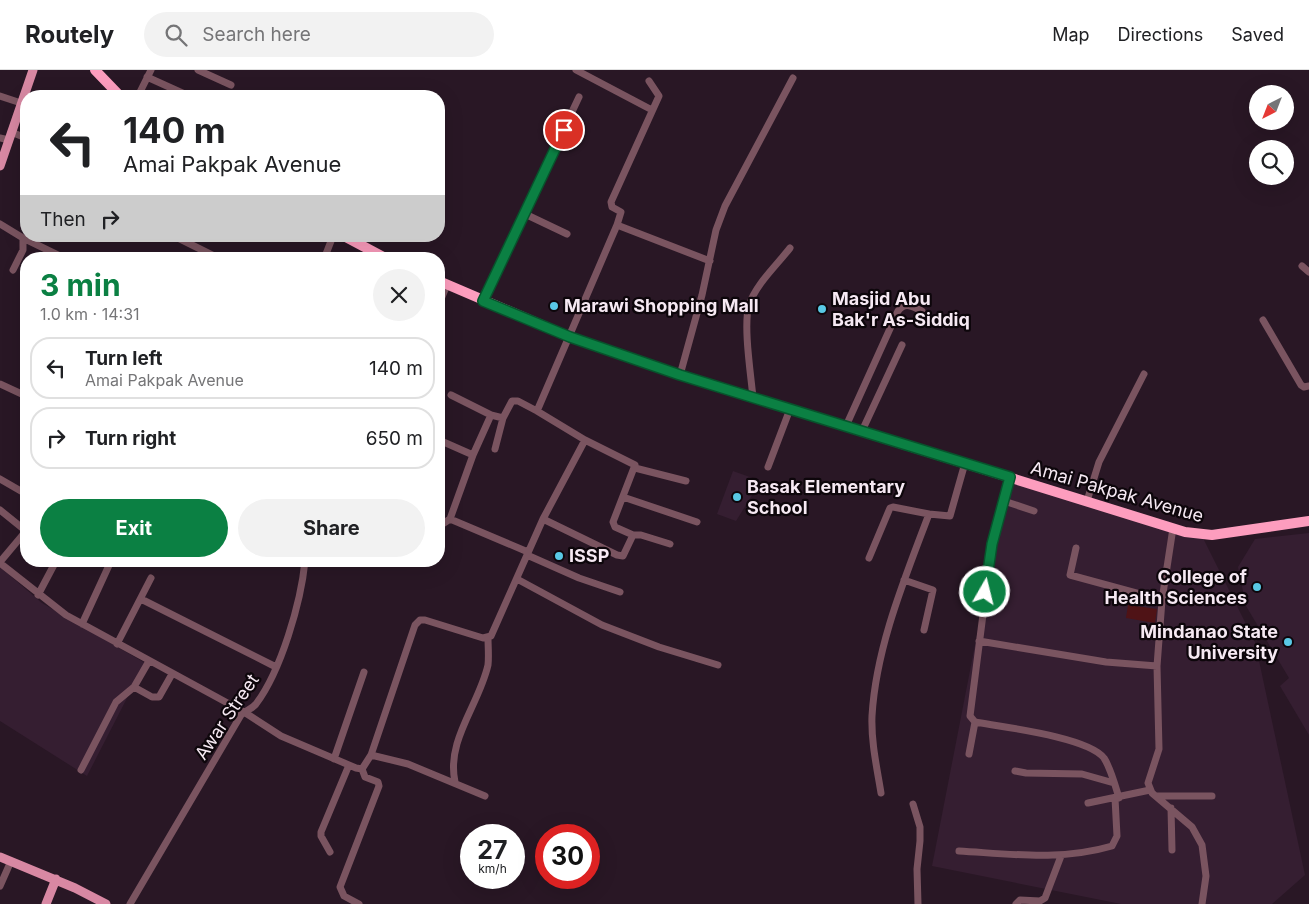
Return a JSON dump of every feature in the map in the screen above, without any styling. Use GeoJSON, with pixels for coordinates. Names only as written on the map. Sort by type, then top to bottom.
{"type":"FeatureCollection","features":[{"type":"Feature","properties":{"kind":"highway"},"geometry":{"type":"LineString","coordinates":[[95,70],[114,90]]}},
{"type":"Feature","properties":{"kind":"highway"},"geometry":{"type":"LineString","coordinates":[[356,242],[372,252]]}},
{"type":"Feature","properties":{"kind":"highway","name":"Amai Pakpak Avenue"},"geometry":{"type":"LineString","coordinates":[[445,284],[570,337],[680,375],[1172,528],[1207,536],[1309,522]]}},
{"type":"Feature","properties":{"kind":"main road"},"geometry":{"type":"LineString","coordinates":[[26,90],[33,70]]}},
{"type":"Feature","properties":{"kind":"main road"},"geometry":{"type":"LineString","coordinates":[[0,166],[7,137],[20,105]]}},
{"type":"Feature","properties":{"kind":"main road"},"geometry":{"type":"LineString","coordinates":[[0,857],[56,880],[106,904]]}},
{"type":"Feature","properties":{"kind":"main road"},"geometry":{"type":"LineString","coordinates":[[46,904],[56,880]]}},
{"type":"Feature","properties":{"kind":"street"},"geometry":{"type":"LineString","coordinates":[[141,90],[151,70]]}},
{"type":"Feature","properties":{"kind":"street"},"geometry":{"type":"LineString","coordinates":[[198,70],[231,85]]}},
{"type":"Feature","properties":{"kind":"street"},"geometry":{"type":"LineString","coordinates":[[576,70],[652,110]]}},
{"type":"Feature","properties":{"kind":"street"},"geometry":{"type":"LineString","coordinates":[[147,77],[176,90]]}},
{"type":"Feature","properties":{"kind":"street"},"geometry":{"type":"LineString","coordinates":[[680,375],[710,261],[713,238],[725,206],[793,78]]}},
{"type":"Feature","properties":{"kind":"street"},"geometry":{"type":"LineString","coordinates":[[537,411],[617,224],[621,212],[612,207],[611,202],[659,96],[649,81]]}},
{"type":"Feature","properties":{"kind":"street"},"geometry":{"type":"LineString","coordinates":[[0,96],[20,103]]}},
{"type":"Feature","properties":{"kind":"street"},"geometry":{"type":"LineString","coordinates":[[483,301],[579,97]]}},
{"type":"Feature","properties":{"kind":"street"},"geometry":{"type":"LineString","coordinates":[[7,137],[20,138]]}},
{"type":"Feature","properties":{"kind":"street"},"geometry":{"type":"LineString","coordinates":[[524,214],[567,234]]}},
{"type":"Feature","properties":{"kind":"street"},"geometry":{"type":"LineString","coordinates":[[0,224],[20,236]]}},
{"type":"Feature","properties":{"kind":"street"},"geometry":{"type":"LineString","coordinates":[[617,224],[710,261]]}},
{"type":"Feature","properties":{"kind":"street"},"geometry":{"type":"LineString","coordinates":[[31,242],[52,252]]}},
{"type":"Feature","properties":{"kind":"street"},"geometry":{"type":"LineString","coordinates":[[186,242],[206,252]]}},
{"type":"Feature","properties":{"kind":"street"},"geometry":{"type":"LineString","coordinates":[[753,398],[748,323],[749,305],[758,289],[790,248]]}},
{"type":"Feature","properties":{"kind":"street"},"geometry":{"type":"LineString","coordinates":[[13,270],[20,256]]}},
{"type":"Feature","properties":{"kind":"street"},"geometry":{"type":"LineString","coordinates":[[1302,266],[1309,272]]}},
{"type":"Feature","properties":{"kind":"street"},"geometry":{"type":"LineString","coordinates":[[846,426],[898,311],[905,305],[922,311]]}},
{"type":"Feature","properties":{"kind":"street"},"geometry":{"type":"LineString","coordinates":[[1262,320],[1301,385],[1304,388],[1309,386]]}},
{"type":"Feature","properties":{"kind":"street"},"geometry":{"type":"LineString","coordinates":[[862,431],[902,345]]}},
{"type":"Feature","properties":{"kind":"street"},"geometry":{"type":"LineString","coordinates":[[1087,501],[1099,462],[1113,438],[1144,374]]}},
{"type":"Feature","properties":{"kind":"street"},"geometry":{"type":"LineString","coordinates":[[0,384],[20,393]]}},
{"type":"Feature","properties":{"kind":"street"},"geometry":{"type":"LineString","coordinates":[[451,395],[491,415],[503,418]]}},
{"type":"Feature","properties":{"kind":"street"},"geometry":{"type":"LineString","coordinates":[[495,449],[503,418],[509,404],[514,400],[537,411],[584,440],[630,461],[635,468],[686,481]]}},
{"type":"Feature","properties":{"kind":"street"},"geometry":{"type":"LineString","coordinates":[[768,467],[790,409]]}},
{"type":"Feature","properties":{"kind":"street"},"geometry":{"type":"LineString","coordinates":[[445,522],[450,519],[473,455],[491,415]]}},
{"type":"Feature","properties":{"kind":"street"},"geometry":{"type":"LineString","coordinates":[[455,782],[452,765],[456,746],[488,664],[488,638],[494,632],[543,519],[584,440]]}},
{"type":"Feature","properties":{"kind":"street"},"geometry":{"type":"LineString","coordinates":[[445,443],[473,455]]}},
{"type":"Feature","properties":{"kind":"street"},"geometry":{"type":"LineString","coordinates":[[869,558],[890,508],[893,506],[928,514],[950,516],[965,463]]}},
{"type":"Feature","properties":{"kind":"street"},"geometry":{"type":"LineString","coordinates":[[635,468],[613,524],[634,535],[642,535],[670,544]]}},
{"type":"Feature","properties":{"kind":"street"},"geometry":{"type":"LineString","coordinates":[[968,754],[975,722],[970,712],[992,544],[1010,477]]}},
{"type":"Feature","properties":{"kind":"street"},"geometry":{"type":"LineString","coordinates":[[0,479],[20,491]]}},
{"type":"Feature","properties":{"kind":"street"},"geometry":{"type":"LineString","coordinates":[[623,497],[697,522]]}},
{"type":"Feature","properties":{"kind":"street"},"geometry":{"type":"LineString","coordinates":[[1004,501],[1034,511]]}},
{"type":"Feature","properties":{"kind":"street"},"geometry":{"type":"LineString","coordinates":[[0,510],[20,526]]}},
{"type":"Feature","properties":{"kind":"street"},"geometry":{"type":"LineString","coordinates":[[881,793],[873,733],[875,693],[886,640],[904,580],[928,514]]}},
{"type":"Feature","properties":{"kind":"street"},"geometry":{"type":"LineString","coordinates":[[450,519],[579,578],[620,592]]}},
{"type":"Feature","properties":{"kind":"street"},"geometry":{"type":"LineString","coordinates":[[543,519],[623,556],[634,535]]}},
{"type":"Feature","properties":{"kind":"street"},"geometry":{"type":"LineString","coordinates":[[1172,528],[1162,600],[1157,666],[1158,756],[1148,783],[1150,790],[1192,827],[1202,845],[1206,876],[1202,904]]}},
{"type":"Feature","properties":{"kind":"street"},"geometry":{"type":"LineString","coordinates":[[20,538],[0,563],[38,595],[82,624],[244,712],[281,736],[362,769]]}},
{"type":"Feature","properties":{"kind":"street"},"geometry":{"type":"LineString","coordinates":[[1076,548],[1070,575],[1162,600]]}},
{"type":"Feature","properties":{"kind":"street"},"geometry":{"type":"LineString","coordinates":[[38,595],[53,567]]}},
{"type":"Feature","properties":{"kind":"street"},"geometry":{"type":"LineString","coordinates":[[82,624],[108,567]]}},
{"type":"Feature","properties":{"kind":"street","name":"Awar Street"},"geometry":{"type":"LineString","coordinates":[[130,904],[244,712],[258,702],[276,667],[301,592],[304,567]]}},
{"type":"Feature","properties":{"kind":"street"},"geometry":{"type":"LineString","coordinates":[[117,644],[151,578]]}},
{"type":"Feature","properties":{"kind":"street"},"geometry":{"type":"LineString","coordinates":[[517,579],[602,625],[659,647],[718,664]]}},
{"type":"Feature","properties":{"kind":"street"},"geometry":{"type":"LineString","coordinates":[[904,580],[933,590],[924,630]]}},
{"type":"Feature","properties":{"kind":"street"},"geometry":{"type":"LineString","coordinates":[[141,599],[276,667]]}},
{"type":"Feature","properties":{"kind":"street"},"geometry":{"type":"LineString","coordinates":[[362,769],[372,755],[418,622],[425,620],[488,638]]}},
{"type":"Feature","properties":{"kind":"street"},"geometry":{"type":"LineString","coordinates":[[979,641],[1106,662],[1157,666]]}},
{"type":"Feature","properties":{"kind":"street"},"geometry":{"type":"LineString","coordinates":[[81,770],[116,702],[134,687],[149,661]]}},
{"type":"Feature","properties":{"kind":"street"},"geometry":{"type":"LineString","coordinates":[[334,759],[364,672]]}},
{"type":"Feature","properties":{"kind":"street"},"geometry":{"type":"LineString","coordinates":[[134,687],[152,697],[159,697],[172,674]]}},
{"type":"Feature","properties":{"kind":"street"},"geometry":{"type":"LineString","coordinates":[[958,851],[1061,856],[1093,852],[1115,844],[1117,798],[1114,783],[1104,758],[1085,744],[975,722]]}},
{"type":"Feature","properties":{"kind":"street"},"geometry":{"type":"LineString","coordinates":[[372,755],[408,764],[485,796]]}},
{"type":"Feature","properties":{"kind":"street"},"geometry":{"type":"LineString","coordinates":[[330,852],[321,836],[321,832],[349,765]]}},
{"type":"Feature","properties":{"kind":"street"},"geometry":{"type":"LineString","coordinates":[[358,904],[344,896],[340,887],[379,786],[378,782],[365,777],[362,769]]}},
{"type":"Feature","properties":{"kind":"street"},"geometry":{"type":"LineString","coordinates":[[1016,771],[1026,773],[1082,774],[1114,783]]}},
{"type":"Feature","properties":{"kind":"street"},"geometry":{"type":"LineString","coordinates":[[1088,803],[1150,790]]}},
{"type":"Feature","properties":{"kind":"street"},"geometry":{"type":"LineString","coordinates":[[1156,796],[1212,796]]}},
{"type":"Feature","properties":{"kind":"street"},"geometry":{"type":"LineString","coordinates":[[912,804],[920,827],[917,869],[918,904]]}},
{"type":"Feature","properties":{"kind":"street"},"geometry":{"type":"LineString","coordinates":[[1171,808],[1172,850]]}},
{"type":"Feature","properties":{"kind":"street"},"geometry":{"type":"LineString","coordinates":[[1016,904],[1020,900],[1040,901],[1045,898],[1061,856]]}},
{"type":"Feature","properties":{"kind":"street"},"geometry":{"type":"LineString","coordinates":[[0,886],[11,861]]}},
{"type":"Feature","properties":{"kind":"shaded area","name":"Basak Elementary School"},"geometry":{"type":"Polygon","coordinates":[[[733,471],[761,481],[736,521],[717,514],[733,471]]]}},
{"type":"Feature","properties":{"kind":"shaded area"},"geometry":{"type":"Polygon","coordinates":[[[1012,483],[1203,538],[1255,642],[1305,875],[1272,904],[1121,904],[932,866],[995,542],[1012,483]]]}},
{"type":"Feature","properties":{"kind":"shaded area","name":"Mindanao State University"},"geometry":{"type":"Polygon","coordinates":[[[1309,533],[1309,735],[1280,686],[1289,678],[1246,606],[1238,567],[1255,539],[1309,533]]]}},
{"type":"Feature","properties":{"kind":"shaded area"},"geometry":{"type":"Polygon","coordinates":[[[0,567],[42,603],[145,663],[87,776],[0,721],[0,567]]]}},
{"type":"Feature","properties":{"kind":"shaded area"},"geometry":{"type":"Polygon","coordinates":[[[1128,605],[1157,609],[1155,623],[1126,618],[1128,605]]]}},
{"type":"Feature","properties":{"kind":"place","name":"Marawi Shopping Mall"},"geometry":{"type":"Point","coordinates":[554,306]}},
{"type":"Feature","properties":{"kind":"place","name":"Masjid Abu Bak'r As-Siddiq"},"geometry":{"type":"Point","coordinates":[822,309]}},
{"type":"Feature","properties":{"kind":"place","name":"Basak Elementary School"},"geometry":{"type":"Point","coordinates":[737,497]}},
{"type":"Feature","properties":{"kind":"place","name":"ISSP"},"geometry":{"type":"Point","coordinates":[559,556]}},
{"type":"Feature","properties":{"kind":"place","name":"College of Health Sciences"},"geometry":{"type":"Point","coordinates":[1257,587]}},
{"type":"Feature","properties":{"kind":"place","name":"Mindanao State University"},"geometry":{"type":"Point","coordinates":[1288,642]}},
{"type":"Feature","properties":{"kind":"route"},"geometry":{"type":"LineString","coordinates":[[564,130],[542,180],[491,280],[483,301],[570,337],[680,375],[1010,477],[992,544],[985,592]]}}]}
